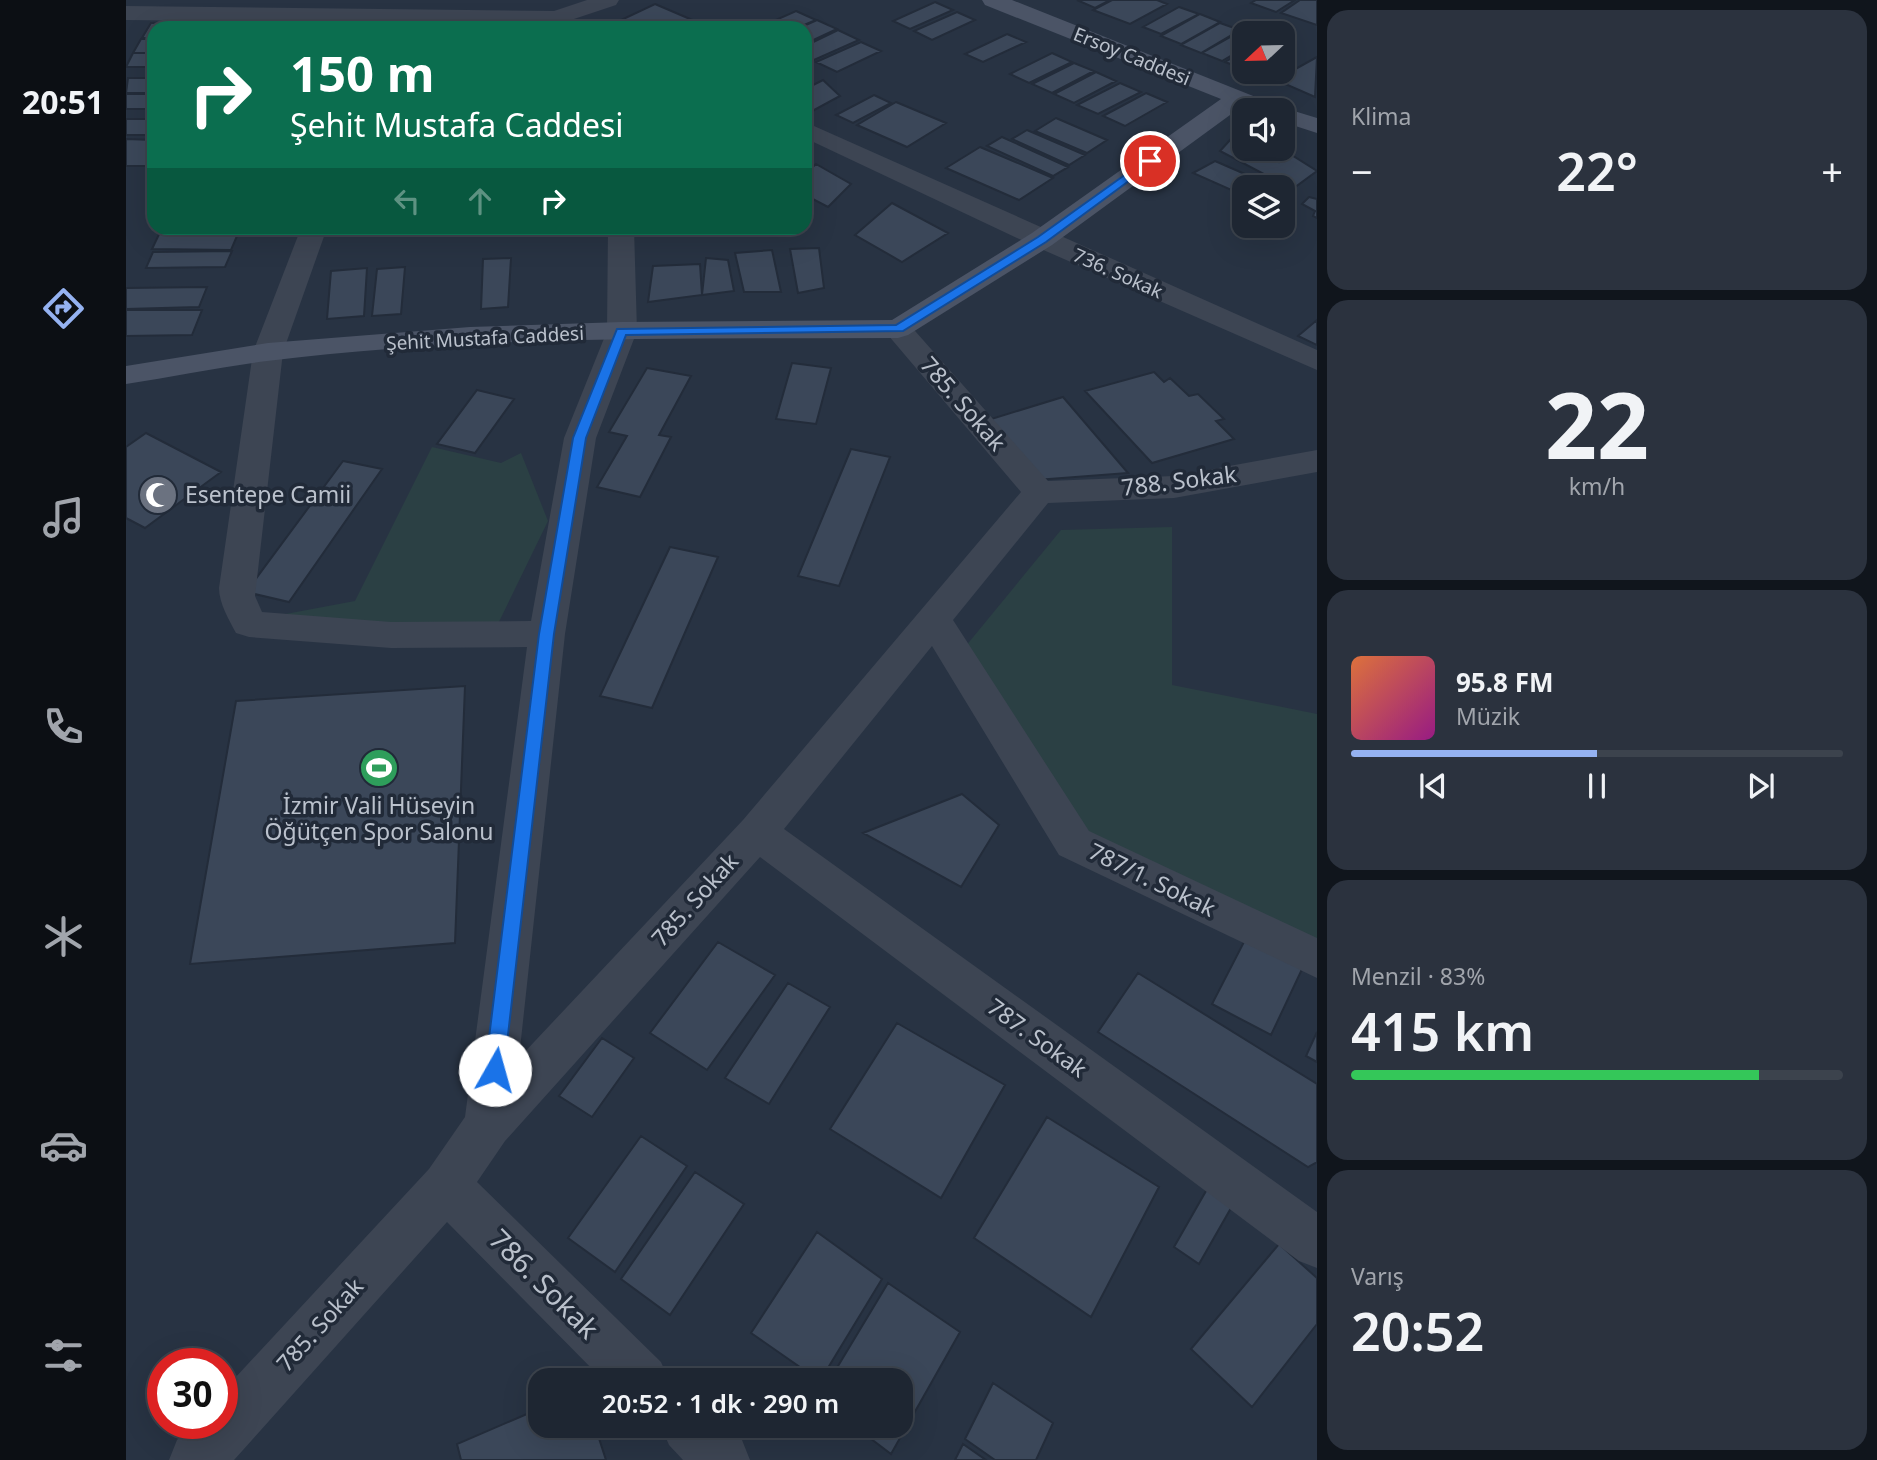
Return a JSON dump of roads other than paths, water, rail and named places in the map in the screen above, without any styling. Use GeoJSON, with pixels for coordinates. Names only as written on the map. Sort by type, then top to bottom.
{"type":"FeatureCollection","features":[{"type":"Feature","properties":{"kind":"street"},"geometry":{"type":"LineString","coordinates":[[569,21],[608,0]]}},
{"type":"Feature","properties":{"kind":"street","name":"Ersoy Caddesi"},"geometry":{"type":"LineString","coordinates":[[993,0],[1237,98]]}},
{"type":"Feature","properties":{"kind":"street"},"geometry":{"type":"LineString","coordinates":[[130,12],[384,15],[520,21]]}},
{"type":"Feature","properties":{"kind":"street"},"geometry":{"type":"LineString","coordinates":[[898,329],[1042,239],[1232,102]]}},
{"type":"Feature","properties":{"kind":"street"},"geometry":{"type":"LineString","coordinates":[[1295,118],[1317,126]]}},
{"type":"Feature","properties":{"kind":"street","name":"736. Sokak"},"geometry":{"type":"LineString","coordinates":[[812,132],[1042,239],[1317,361]]}},
{"type":"Feature","properties":{"kind":"street"},"geometry":{"type":"LineString","coordinates":[[311,235],[268,352],[237,588],[237,596],[249,624],[391,635],[547,634]]}},
{"type":"Feature","properties":{"kind":"street"},"geometry":{"type":"LineString","coordinates":[[488,1125],[547,634],[580,438],[622,331],[621,235]]}},
{"type":"Feature","properties":{"kind":"street","name":"Şehit Mustafa Caddesi"},"geometry":{"type":"LineString","coordinates":[[126,374],[268,352],[470,337],[622,331],[898,329]]}},
{"type":"Feature","properties":{"kind":"street","name":"785. Sokak"},"geometry":{"type":"LineString","coordinates":[[197,1460],[446,1186],[488,1125],[757,832],[1039,492],[898,329]]}},
{"type":"Feature","properties":{"kind":"street","name":"788. Sokak"},"geometry":{"type":"LineString","coordinates":[[1039,492],[1174,487],[1317,461]]}},
{"type":"Feature","properties":{"kind":"street","name":"787/1. Sokak"},"geometry":{"type":"LineString","coordinates":[[934,619],[1074,843],[1317,959]]}},
{"type":"Feature","properties":{"kind":"street","name":"787. Sokak"},"geometry":{"type":"LineString","coordinates":[[757,832],[1317,1243]]}},
{"type":"Feature","properties":{"kind":"street","name":"786. Sokak"},"geometry":{"type":"LineString","coordinates":[[446,1186],[629,1368]]}},
{"type":"Feature","properties":{"kind":"street"},"geometry":{"type":"LineString","coordinates":[[700,1438],[722,1460]]}},
{"type":"Feature","properties":{"kind":"place","name":"Esentepe Camii"},"geometry":{"type":"Point","coordinates":[158,495]}},
{"type":"Feature","properties":{"kind":"place","name":"İzmir Vali Hüseyin Öğütçen Spor Salonu"},"geometry":{"type":"Point","coordinates":[379,768]}}]}
